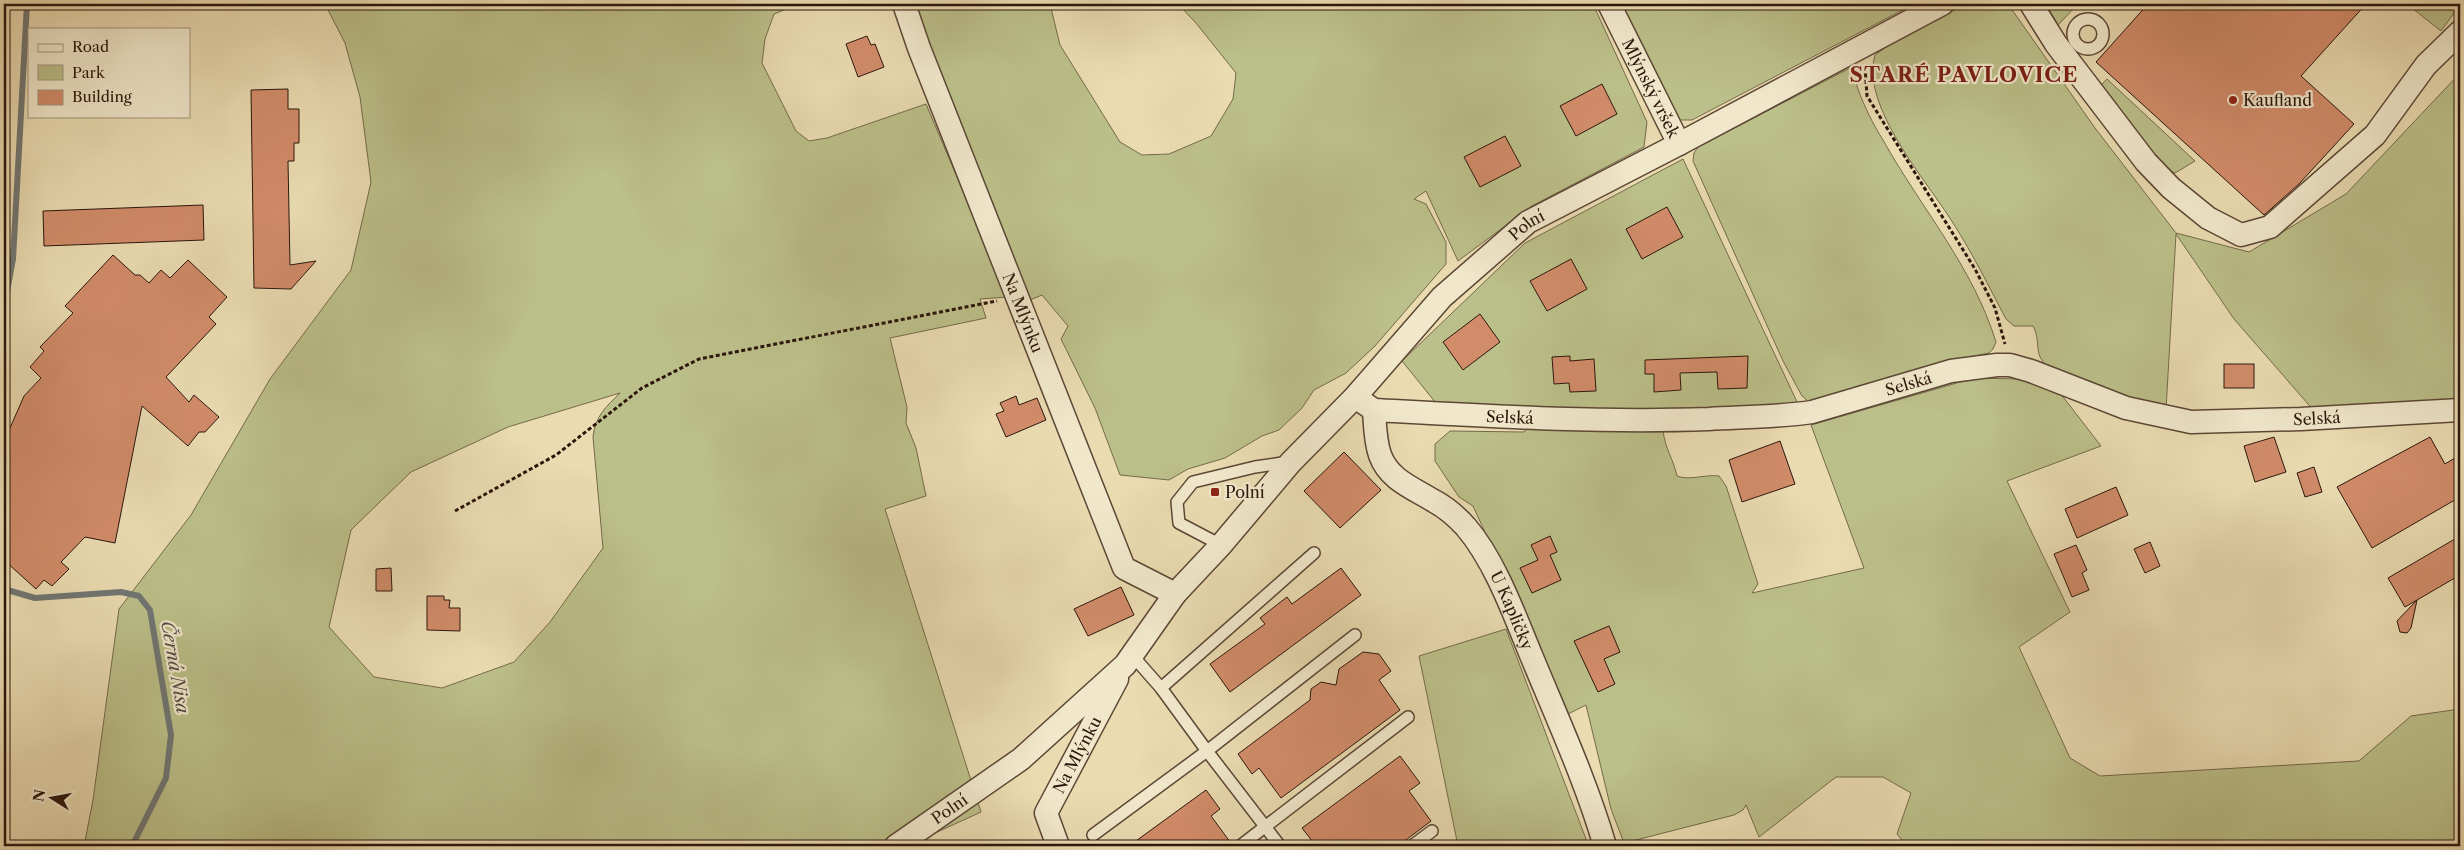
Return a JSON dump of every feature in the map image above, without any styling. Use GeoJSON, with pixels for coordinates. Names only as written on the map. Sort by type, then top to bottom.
{"type":"FeatureCollection","features":[{"type":"Feature","properties":{"kind":"street","name":"Na Mlýnku"},"geometry":{"type":"LineString","coordinates":[[904,4],[919,48],[1124,568],[1174,594]]}},
{"type":"Feature","properties":{"kind":"street","name":"Mlýnský vršek"},"geometry":{"type":"LineString","coordinates":[[1609,4],[1679,144]]}},
{"type":"Feature","properties":{"kind":"street","name":"Polní"},"geometry":{"type":"LineString","coordinates":[[896,846],[1021,759],[1128,660],[1174,594],[1221,545],[1291,462],[1356,397],[1442,297],[1528,222],[1942,4]]}},
{"type":"Feature","properties":{"kind":"street"},"geometry":{"type":"LineString","coordinates":[[2031,4],[2056,44],[2146,162],[2171,188],[2208,218],[2241,235],[2270,227],[2375,135],[2426,65],[2460,32]]}},
{"type":"Feature","properties":{"kind":"street","name":"Selská"},"geometry":{"type":"LineString","coordinates":[[1374,410],[1559,420],[1662,421],[1789,416],[1812,412],[1950,371],[2010,365],[2126,408],[2191,422],[2301,419],[2460,410]]}},
{"type":"Feature","properties":{"kind":"street"},"geometry":{"type":"LineString","coordinates":[[1356,397],[1374,410]]}},
{"type":"Feature","properties":{"kind":"street","name":"U Kapličky"},"geometry":{"type":"LineString","coordinates":[[1374,410],[1380,456],[1390,473],[1406,486],[1435,501],[1451,513],[1466,527],[1481,547],[1511,608],[1559,723],[1604,846]]}},
{"type":"Feature","properties":{"kind":"street","name":"Na Mlýnku"},"geometry":{"type":"LineString","coordinates":[[1058,846],[1046,813],[1128,660]]}},
{"type":"Feature","properties":{"kind":"lane"},"geometry":{"type":"LineString","coordinates":[[1221,545],[1179,523],[1177,502],[1193,482],[1255,467],[1291,462]]}},
{"type":"Feature","properties":{"kind":"lane"},"geometry":{"type":"LineString","coordinates":[[1161,688],[1314,553]]}},
{"type":"Feature","properties":{"kind":"lane"},"geometry":{"type":"LineString","coordinates":[[1093,835],[1207,751],[1355,635]]}},
{"type":"Feature","properties":{"kind":"lane"},"geometry":{"type":"LineString","coordinates":[[1128,660],[1161,688],[1280,846]]}},
{"type":"Feature","properties":{"kind":"lane"},"geometry":{"type":"LineString","coordinates":[[1240,846],[1408,717]]}},
{"type":"Feature","properties":{"kind":"lane"},"geometry":{"type":"LineString","coordinates":[[1412,846],[1432,831]]}},
{"type":"Feature","properties":{"kind":"path"},"geometry":{"type":"LineString","coordinates":[[1863,47],[1867,96],[1979,277],[1995,308],[2010,365]]}},
{"type":"Feature","properties":{"kind":"path"},"geometry":{"type":"LineString","coordinates":[[455,510],[556,455],[642,388],[699,359],[1017,297]]}},
{"type":"Feature","properties":{"kind":"green space"},"geometry":{"type":"Polygon","coordinates":[[[325,4],[798,4],[774,14],[765,39],[762,63],[796,131],[809,141],[827,138],[926,104],[1008,297],[980,299],[986,318],[890,338],[907,407],[906,423],[916,448],[926,496],[885,509],[981,812],[907,846],[84,846],[93,800],[119,609],[191,515],[270,379],[351,270],[371,182],[360,97],[345,43],[325,4]],[[620,393],[508,427],[411,472],[351,530],[329,627],[374,677],[442,688],[514,662],[550,622],[603,548],[593,437],[599,418],[620,393]]]}},
{"type":"Feature","properties":{"kind":"green space"},"geometry":{"type":"Polygon","coordinates":[[[912,4],[1050,4],[1060,45],[1120,142],[1142,155],[1169,154],[1211,136],[1233,99],[1236,73],[1196,23],[1178,4],[1593,4],[1647,122],[1644,147],[1532,206],[1458,261],[1426,191],[1414,199],[1426,204],[1446,242],[1446,264],[1375,346],[1346,373],[1314,390],[1302,408],[1279,430],[1262,436],[1225,458],[1188,469],[1169,480],[1120,475],[1095,408],[1061,339],[1068,326],[1042,295],[1030,300],[912,4]]]}},
{"type":"Feature","properties":{"kind":"green space"},"geometry":{"type":"Polygon","coordinates":[[[1618,4],[1914,4],[1692,120],[1680,120],[1666,110],[1618,4]]]}},
{"type":"Feature","properties":{"kind":"green space"},"geometry":{"type":"Polygon","coordinates":[[[1966,4],[2008,4],[2095,128],[2176,233],[2249,252],[2346,194],[2460,73],[2460,402],[2315,412],[2234,319],[2176,234],[2166,410],[2130,399],[2048,367],[2040,357],[2036,332],[2033,326],[2014,326],[2006,319],[1960,235],[1899,142],[1886,119],[1877,97],[1873,75],[1875,55],[1889,45],[1966,4]]]}},
{"type":"Feature","properties":{"kind":"green space"},"geometry":{"type":"Polygon","coordinates":[[[2046,4],[2078,4],[2058,25],[2046,4]]]}},
{"type":"Feature","properties":{"kind":"green space"},"geometry":{"type":"Polygon","coordinates":[[[2407,4],[2455,4],[2454,13],[2441,31],[2407,4]]]}},
{"type":"Feature","properties":{"kind":"green space"},"geometry":{"type":"Polygon","coordinates":[[[1850,68],[1863,102],[1876,128],[1974,288],[1996,342],[1989,353],[1936,364],[1810,403],[1802,396],[1783,361],[1693,161],[1694,153],[1698,147],[1850,68]]]}},
{"type":"Feature","properties":{"kind":"green space"},"geometry":{"type":"Polygon","coordinates":[[[2107,79],[2195,161],[2175,173],[2155,164],[2101,85],[2107,79]]]}},
{"type":"Feature","properties":{"kind":"green space"},"geometry":{"type":"Polygon","coordinates":[[[1683,159],[1798,404],[1674,411],[1440,408],[1402,361],[1525,243],[1683,159]]]}},
{"type":"Feature","properties":{"kind":"green space"},"geometry":{"type":"Polygon","coordinates":[[[1974,378],[2019,379],[2057,389],[2101,446],[2007,481],[2070,612],[2019,647],[2070,758],[2100,776],[2359,761],[2411,716],[2460,709],[2460,846],[1907,846],[1897,834],[1911,793],[1883,777],[1836,777],[1759,837],[1746,805],[1743,810],[1734,815],[1624,843],[1611,809],[1586,705],[1568,714],[1473,506],[1459,497],[1435,461],[1435,444],[1450,431],[1524,432],[1529,427],[1663,430],[1665,443],[1677,476],[1687,478],[1719,476],[1726,486],[1758,584],[1752,593],[1864,568],[1811,425],[1974,378]]]}},
{"type":"Feature","properties":{"kind":"green space"},"geometry":{"type":"Polygon","coordinates":[[[1506,629],[1586,839],[1585,846],[1458,846],[1419,656],[1506,629]]]}},
{"type":"Feature","properties":{"kind":"building","name":"Kaufland"},"geometry":{"type":"Polygon","coordinates":[[[2148,4],[2366,4],[2301,76],[2354,124],[2299,184],[2264,215],[2096,62],[2148,4]]]}},
{"type":"Feature","properties":{"kind":"building"},"geometry":{"type":"Polygon","coordinates":[[[867,36],[871,45],[875,44],[884,67],[858,77],[846,44],[867,36]]]}},
{"type":"Feature","properties":{"kind":"building"},"geometry":{"type":"Polygon","coordinates":[[[1602,84],[1617,114],[1576,136],[1560,106],[1602,84]]]}},
{"type":"Feature","properties":{"kind":"building"},"geometry":{"type":"Polygon","coordinates":[[[288,89],[288,109],[299,109],[299,143],[294,143],[294,161],[288,161],[290,265],[316,261],[291,289],[254,288],[251,90],[288,89]]]}},
{"type":"Feature","properties":{"kind":"building"},"geometry":{"type":"Polygon","coordinates":[[[1505,136],[1521,166],[1480,187],[1464,157],[1505,136]]]}},
{"type":"Feature","properties":{"kind":"building"},"geometry":{"type":"Polygon","coordinates":[[[203,205],[204,240],[44,246],[43,211],[203,205]]]}},
{"type":"Feature","properties":{"kind":"building"},"geometry":{"type":"Polygon","coordinates":[[[1667,207],[1683,237],[1642,259],[1626,229],[1667,207]]]}},
{"type":"Feature","properties":{"kind":"building"},"geometry":{"type":"Polygon","coordinates":[[[113,255],[135,275],[140,275],[149,283],[161,270],[170,278],[188,260],[227,297],[209,317],[216,324],[166,377],[189,402],[194,395],[219,417],[205,432],[199,432],[188,446],[142,406],[115,543],[85,537],[61,562],[69,569],[52,586],[44,580],[36,589],[4,560],[4,464],[10,457],[4,451],[4,435],[10,428],[24,396],[41,378],[30,367],[44,351],[40,347],[73,313],[65,306],[113,255]]]}},
{"type":"Feature","properties":{"kind":"building"},"geometry":{"type":"Polygon","coordinates":[[[1571,259],[1587,289],[1547,311],[1530,281],[1571,259]]]}},
{"type":"Feature","properties":{"kind":"building"},"geometry":{"type":"Polygon","coordinates":[[[1480,314],[1500,342],[1463,370],[1443,342],[1480,314]]]}},
{"type":"Feature","properties":{"kind":"building"},"geometry":{"type":"Polygon","coordinates":[[[1570,356],[1570,361],[1594,359],[1596,391],[1570,392],[1569,383],[1554,384],[1552,357],[1570,356]]]}},
{"type":"Feature","properties":{"kind":"building"},"geometry":{"type":"Polygon","coordinates":[[[1748,356],[1747,388],[1718,389],[1717,372],[1680,373],[1681,390],[1654,392],[1654,374],[1645,374],[1645,360],[1748,356]]]}},
{"type":"Feature","properties":{"kind":"building"},"geometry":{"type":"Polygon","coordinates":[[[2224,364],[2254,364],[2254,388],[2224,388],[2224,364]]]}},
{"type":"Feature","properties":{"kind":"building"},"geometry":{"type":"Polygon","coordinates":[[[1016,396],[1019,405],[1037,398],[1046,420],[1006,437],[996,414],[1004,411],[1000,403],[1016,396]]]}},
{"type":"Feature","properties":{"kind":"building"},"geometry":{"type":"Polygon","coordinates":[[[2274,437],[2286,472],[2255,482],[2244,446],[2274,437]]]}},
{"type":"Feature","properties":{"kind":"building"},"geometry":{"type":"Polygon","coordinates":[[[2430,437],[2445,464],[2460,455],[2460,497],[2372,548],[2337,487],[2430,437]]]}},
{"type":"Feature","properties":{"kind":"building"},"geometry":{"type":"Polygon","coordinates":[[[1780,441],[1795,484],[1742,502],[1729,460],[1780,441]]]}},
{"type":"Feature","properties":{"kind":"building"},"geometry":{"type":"Polygon","coordinates":[[[1344,452],[1381,490],[1340,528],[1304,491],[1344,452]]]}},
{"type":"Feature","properties":{"kind":"building"},"geometry":{"type":"Polygon","coordinates":[[[2314,467],[2322,492],[2305,497],[2297,473],[2314,467]]]}},
{"type":"Feature","properties":{"kind":"building"},"geometry":{"type":"Polygon","coordinates":[[[2116,487],[2128,515],[2077,538],[2065,509],[2116,487]]]}},
{"type":"Feature","properties":{"kind":"building"},"geometry":{"type":"Polygon","coordinates":[[[1550,536],[1557,552],[1550,555],[1561,580],[1532,593],[1520,568],[1538,560],[1531,545],[1550,536]]]}},
{"type":"Feature","properties":{"kind":"building"},"geometry":{"type":"Polygon","coordinates":[[[2460,536],[2460,575],[2405,607],[2388,578],[2460,536]]]}},
{"type":"Feature","properties":{"kind":"building"},"geometry":{"type":"Polygon","coordinates":[[[2150,542],[2160,566],[2145,573],[2134,549],[2150,542]]]}},
{"type":"Feature","properties":{"kind":"building"},"geometry":{"type":"Polygon","coordinates":[[[2076,545],[2087,570],[2082,573],[2089,590],[2072,597],[2054,554],[2076,545]]]}},
{"type":"Feature","properties":{"kind":"building"},"geometry":{"type":"Polygon","coordinates":[[[391,568],[392,591],[376,591],[376,569],[391,568]]]}},
{"type":"Feature","properties":{"kind":"building"},"geometry":{"type":"Polygon","coordinates":[[[1341,568],[1361,595],[1230,692],[1210,664],[1265,624],[1260,618],[1287,597],[1292,604],[1341,568]]]}},
{"type":"Feature","properties":{"kind":"building"},"geometry":{"type":"Polygon","coordinates":[[[1121,587],[1134,615],[1088,636],[1074,609],[1121,587]]]}},
{"type":"Feature","properties":{"kind":"building"},"geometry":{"type":"Polygon","coordinates":[[[427,596],[444,596],[444,600],[450,600],[449,608],[460,608],[460,631],[427,630],[427,596]]]}},
{"type":"Feature","properties":{"kind":"building"},"geometry":{"type":"Polygon","coordinates":[[[2417,600],[2411,628],[2407,633],[2400,632],[2397,621],[2417,600]]]}},
{"type":"Feature","properties":{"kind":"building"},"geometry":{"type":"Polygon","coordinates":[[[1609,626],[1620,652],[1604,659],[1615,684],[1598,692],[1574,641],[1609,626]]]}},
{"type":"Feature","properties":{"kind":"building"},"geometry":{"type":"Polygon","coordinates":[[[1363,652],[1379,654],[1391,671],[1379,680],[1400,710],[1281,798],[1259,768],[1252,774],[1238,754],[1310,700],[1311,689],[1321,682],[1336,685],[1339,669],[1363,652]]]}},
{"type":"Feature","properties":{"kind":"building"},"geometry":{"type":"Polygon","coordinates":[[[1400,756],[1420,783],[1409,791],[1431,821],[1398,846],[1316,846],[1302,828],[1400,756]]]}},
{"type":"Feature","properties":{"kind":"building"},"geometry":{"type":"Polygon","coordinates":[[[1206,790],[1220,809],[1211,816],[1233,846],[1129,846],[1206,790]]]}},
{"type":"Feature","properties":{"kind":"waterway","name":"Černá Nisa"},"geometry":{"type":"LineString","coordinates":[[4,308],[13,259],[27,4]]}},
{"type":"Feature","properties":{"kind":"waterway"},"geometry":{"type":"LineString","coordinates":[[4,258],[13,259]]}},
{"type":"Feature","properties":{"kind":"waterway","name":"Černá Nisa"},"geometry":{"type":"LineString","coordinates":[[4,589],[35,598],[121,592],[139,596],[150,610],[171,735],[166,778],[132,846]]}},
{"type":"Feature","properties":{"kind":"place","name":"Kaufland"},"geometry":{"type":"Point","coordinates":[2233,100]}},
{"type":"Feature","properties":{"kind":"place","name":"Polní"},"geometry":{"type":"Point","coordinates":[1215,492]}},
{"type":"Feature","properties":{"kind":"district","name":"STARÉ PAVLOVICE"},"geometry":{"type":"Point","coordinates":[1964,75]}}]}
